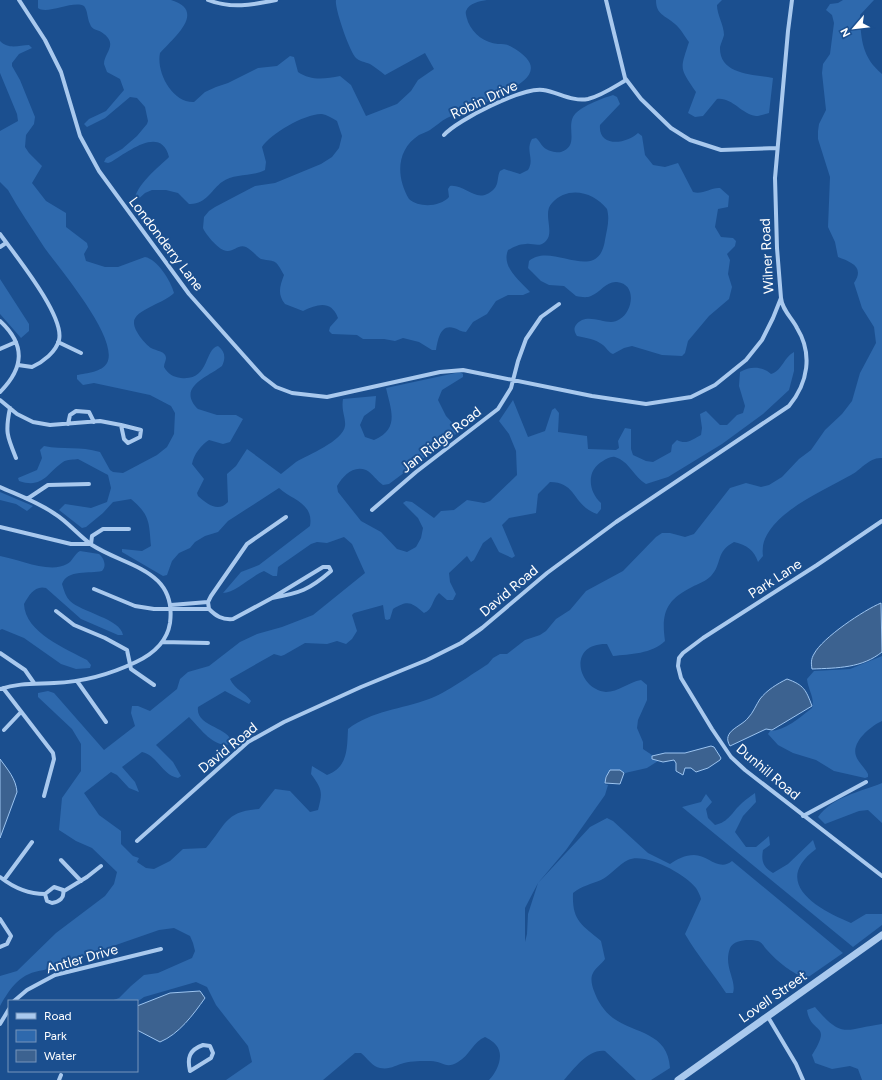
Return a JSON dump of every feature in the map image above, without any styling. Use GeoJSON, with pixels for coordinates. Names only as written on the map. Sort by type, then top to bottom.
{"type":"FeatureCollection","features":[{"type":"Feature","properties":{"kind":"street","name":"Londonderry Lane"},"geometry":{"type":"LineString","coordinates":[[19,0],[45,40],[61,72],[80,136],[99,171],[189,294],[262,376],[276,387],[292,393],[310,396],[327,397],[381,385]]}},
{"type":"Feature","properties":{"kind":"street"},"geometry":{"type":"LineString","coordinates":[[208,0],[229,6],[242,6],[276,0]]}},
{"type":"Feature","properties":{"kind":"street"},"geometry":{"type":"LineString","coordinates":[[606,0],[626,80],[641,99],[671,128],[690,140],[721,150],[777,148]]}},
{"type":"Feature","properties":{"kind":"street","name":"Wilner Road"},"geometry":{"type":"LineString","coordinates":[[381,385],[440,372],[463,370],[514,379],[592,396],[646,404],[672,402],[691,397],[715,385],[746,360],[762,340],[774,318],[781,298],[775,207],[777,148],[792,0]]}},
{"type":"Feature","properties":{"kind":"street","name":"Robin Drive"},"geometry":{"type":"LineString","coordinates":[[444,135],[454,126],[520,94],[543,90],[569,97],[588,99],[626,80]]}},
{"type":"Feature","properties":{"kind":"street"},"geometry":{"type":"LineString","coordinates":[[0,234],[56,316],[60,328],[58,342],[52,352],[37,365],[32,367],[18,365]]}},
{"type":"Feature","properties":{"kind":"street"},"geometry":{"type":"LineString","coordinates":[[0,247],[6,243]]}},
{"type":"Feature","properties":{"kind":"street","name":"David Road"},"geometry":{"type":"LineString","coordinates":[[137,841],[248,742],[264,731],[433,657],[461,643],[482,628],[547,573],[616,522],[789,406],[801,389],[805,379],[807,361],[805,345],[787,313],[781,298]]}},
{"type":"Feature","properties":{"kind":"street","name":"Jan Ridge Road"},"geometry":{"type":"LineString","coordinates":[[372,510],[411,477],[498,409],[505,400],[514,379],[518,361],[532,330],[541,317],[559,304]]}},
{"type":"Feature","properties":{"kind":"street"},"geometry":{"type":"LineString","coordinates":[[0,322],[10,331],[16,342],[19,355],[18,365],[12,379],[0,392]]}},
{"type":"Feature","properties":{"kind":"street"},"geometry":{"type":"LineString","coordinates":[[0,349],[16,342]]}},
{"type":"Feature","properties":{"kind":"street"},"geometry":{"type":"LineString","coordinates":[[58,342],[81,353]]}},
{"type":"Feature","properties":{"kind":"street"},"geometry":{"type":"LineString","coordinates":[[0,400],[17,414],[33,422],[50,425],[94,422],[121,425],[141,430],[140,437],[128,443],[124,439],[121,425]]}},
{"type":"Feature","properties":{"kind":"street"},"geometry":{"type":"LineString","coordinates":[[10,408],[6,426],[7,437],[16,458]]}},
{"type":"Feature","properties":{"kind":"street"},"geometry":{"type":"LineString","coordinates":[[68,424],[70,415],[76,411],[89,412],[94,422]]}},
{"type":"Feature","properties":{"kind":"street"},"geometry":{"type":"LineString","coordinates":[[27,498],[48,485],[89,484]]}},
{"type":"Feature","properties":{"kind":"street"},"geometry":{"type":"LineString","coordinates":[[0,487],[27,498],[55,514],[91,544],[145,570],[157,578],[167,594],[171,608],[169,626],[162,642],[146,656],[130,665],[106,674],[77,681],[53,684],[34,683],[1,688]]}},
{"type":"Feature","properties":{"kind":"street"},"geometry":{"type":"LineString","coordinates":[[272,598],[293,594],[313,586],[331,571],[329,567],[323,567],[272,598],[233,619],[226,620],[216,616],[209,609],[208,602],[223,577],[247,544],[286,517]]}},
{"type":"Feature","properties":{"kind":"street","name":"Park Lane"},"geometry":{"type":"LineString","coordinates":[[681,656],[703,638],[810,570],[882,521]]}},
{"type":"Feature","properties":{"kind":"street"},"geometry":{"type":"LineString","coordinates":[[0,527],[71,544],[91,544]]}},
{"type":"Feature","properties":{"kind":"street"},"geometry":{"type":"LineString","coordinates":[[91,544],[92,536],[103,529],[129,529]]}},
{"type":"Feature","properties":{"kind":"street"},"geometry":{"type":"LineString","coordinates":[[94,590],[134,606],[209,609]]}},
{"type":"Feature","properties":{"kind":"street"},"geometry":{"type":"LineString","coordinates":[[171,608],[208,602]]}},
{"type":"Feature","properties":{"kind":"street"},"geometry":{"type":"LineString","coordinates":[[56,611],[74,625],[105,638],[127,650],[131,669],[136,674],[154,685]]}},
{"type":"Feature","properties":{"kind":"street"},"geometry":{"type":"LineString","coordinates":[[162,642],[208,643]]}},
{"type":"Feature","properties":{"kind":"street"},"geometry":{"type":"LineString","coordinates":[[0,653],[25,670],[34,683]]}},
{"type":"Feature","properties":{"kind":"street","name":"Dunhill Road"},"geometry":{"type":"LineString","coordinates":[[681,656],[678,666],[681,678],[731,757],[803,816],[882,876]]}},
{"type":"Feature","properties":{"kind":"street"},"geometry":{"type":"LineString","coordinates":[[77,681],[106,722]]}},
{"type":"Feature","properties":{"kind":"street"},"geometry":{"type":"LineString","coordinates":[[1,688],[22,712],[53,753],[54,759],[44,796]]}},
{"type":"Feature","properties":{"kind":"street"},"geometry":{"type":"LineString","coordinates":[[4,730],[22,712]]}},
{"type":"Feature","properties":{"kind":"street"},"geometry":{"type":"LineString","coordinates":[[803,816],[866,782]]}},
{"type":"Feature","properties":{"kind":"street"},"geometry":{"type":"LineString","coordinates":[[32,842],[2,879],[17,889],[35,894],[45,894],[54,887],[60,887],[64,891]]}},
{"type":"Feature","properties":{"kind":"street"},"geometry":{"type":"LineString","coordinates":[[61,860],[81,881]]}},
{"type":"Feature","properties":{"kind":"street"},"geometry":{"type":"LineString","coordinates":[[45,894],[47,901],[56,902],[64,895],[64,891],[81,881],[101,866]]}},
{"type":"Feature","properties":{"kind":"street"},"geometry":{"type":"LineString","coordinates":[[0,919],[11,936],[7,944],[0,947]]}},
{"type":"Feature","properties":{"kind":"street","name":"Lovell Street"},"geometry":{"type":"LineString","coordinates":[[678,1080],[882,935]]}},
{"type":"Feature","properties":{"kind":"street","name":"Antler Drive"},"geometry":{"type":"LineString","coordinates":[[15,1000],[27,990],[55,975],[161,949]]}},
{"type":"Feature","properties":{"kind":"street"},"geometry":{"type":"LineString","coordinates":[[0,1024],[8,1011]]}},
{"type":"Feature","properties":{"kind":"street"},"geometry":{"type":"LineString","coordinates":[[768,1017],[796,1064],[803,1080]]}},
{"type":"Feature","properties":{"kind":"street"},"geometry":{"type":"LineString","coordinates":[[210,1046],[212,1049],[213,1053],[211,1058],[190,1071],[188,1059],[198,1047],[210,1046]]}},
{"type":"Feature","properties":{"kind":"street"},"geometry":{"type":"LineString","coordinates":[[59,1080],[61,1075]]}},
{"type":"Feature","properties":{"kind":"green space"},"geometry":{"type":"Polygon","coordinates":[[[38,0],[171,0],[182,5],[187,11],[187,18],[179,33],[160,53],[159,61],[163,77],[167,85],[173,92],[186,101],[194,102],[205,92],[228,83],[258,68],[277,66],[290,56],[294,57],[298,72],[308,77],[329,78],[340,76],[351,85],[366,116],[397,104],[411,91],[418,80],[434,69],[425,53],[385,75],[370,64],[357,59],[350,48],[343,30],[337,11],[336,0],[487,0],[475,3],[467,8],[466,15],[470,26],[476,34],[484,40],[508,45],[523,55],[530,63],[531,70],[528,77],[512,89],[447,118],[411,141],[402,156],[400,164],[402,182],[409,199],[418,204],[424,205],[440,203],[449,197],[448,189],[450,186],[456,186],[477,195],[488,194],[496,187],[500,171],[504,169],[520,174],[528,170],[531,162],[529,147],[532,139],[536,138],[547,150],[561,152],[570,146],[572,122],[576,113],[591,103],[613,95],[617,97],[620,104],[600,125],[604,138],[608,141],[621,141],[627,140],[638,133],[642,136],[645,155],[653,165],[665,167],[678,163],[693,192],[697,193],[720,188],[729,196],[728,207],[718,209],[715,227],[721,237],[733,238],[736,241],[735,246],[727,254],[730,260],[728,274],[732,287],[729,299],[709,316],[688,341],[685,353],[682,356],[662,355],[632,346],[624,348],[613,354],[597,341],[577,336],[575,326],[584,319],[611,322],[620,319],[628,310],[631,298],[628,288],[617,282],[610,283],[589,297],[576,296],[564,286],[549,285],[541,281],[528,268],[529,261],[539,256],[550,256],[584,262],[593,260],[601,253],[608,224],[607,209],[595,198],[581,193],[573,193],[558,197],[549,207],[549,233],[544,243],[539,245],[521,245],[508,250],[507,262],[509,268],[530,292],[523,295],[508,295],[496,301],[487,314],[473,322],[466,332],[449,327],[446,328],[440,334],[436,350],[432,350],[419,342],[403,338],[395,341],[384,339],[363,339],[357,335],[332,334],[329,331],[330,327],[338,318],[332,308],[319,305],[303,311],[285,304],[280,293],[280,286],[284,275],[275,262],[261,259],[248,248],[243,246],[230,251],[225,251],[207,235],[203,228],[204,217],[215,207],[255,186],[275,183],[321,164],[332,157],[339,148],[342,136],[337,121],[322,114],[307,117],[289,125],[272,136],[262,147],[266,162],[265,170],[254,174],[227,179],[218,185],[200,202],[189,204],[178,193],[166,190],[152,190],[145,193],[135,202],[135,196],[142,184],[169,157],[165,148],[159,143],[152,142],[143,144],[111,162],[104,162],[106,158],[122,149],[137,136],[147,124],[148,121],[145,107],[137,98],[130,97],[105,118],[87,127],[84,124],[89,119],[106,111],[124,90],[120,79],[107,72],[104,64],[110,42],[104,34],[91,26],[84,6],[73,5],[42,10],[38,8],[38,0]]]}},
{"type":"Feature","properties":{"kind":"green space"},"geometry":{"type":"Polygon","coordinates":[[[656,0],[722,0],[717,5],[724,31],[720,47],[721,56],[725,63],[739,72],[773,78],[769,113],[758,116],[751,115],[732,103],[722,99],[717,99],[703,116],[695,117],[688,113],[696,92],[686,78],[683,68],[684,58],[689,42],[677,26],[659,12],[656,5],[656,0]]]}},
{"type":"Feature","properties":{"kind":"green space"},"geometry":{"type":"Polygon","coordinates":[[[843,0],[874,0],[860,15],[864,48],[870,61],[882,74],[882,458],[877,458],[869,462],[855,473],[794,507],[770,530],[764,542],[763,556],[758,562],[752,551],[746,546],[734,542],[728,546],[724,550],[715,571],[711,576],[683,592],[671,602],[665,615],[665,641],[654,649],[640,653],[613,656],[607,644],[594,646],[586,651],[581,658],[583,676],[589,684],[596,689],[610,692],[641,680],[647,685],[647,700],[638,720],[637,728],[643,742],[643,749],[652,755],[652,759],[658,761],[647,768],[625,773],[619,770],[611,771],[605,777],[605,784],[608,785],[605,795],[566,850],[538,883],[590,827],[607,818],[613,821],[648,853],[670,864],[675,860],[694,855],[704,857],[723,865],[732,861],[843,953],[807,978],[796,974],[786,967],[760,942],[751,940],[739,941],[732,945],[728,955],[734,988],[733,993],[726,993],[685,934],[701,899],[699,893],[691,882],[664,866],[644,859],[635,858],[624,862],[601,880],[576,891],[573,893],[573,902],[576,916],[583,926],[601,941],[605,959],[592,975],[593,987],[599,1003],[613,1018],[657,1041],[663,1047],[668,1056],[670,1068],[651,1080],[636,1080],[605,1051],[599,1051],[582,1060],[564,1080],[489,1080],[495,1073],[499,1063],[500,1054],[499,1049],[495,1044],[485,1037],[481,1039],[462,1059],[450,1065],[433,1061],[420,1061],[404,1063],[390,1068],[380,1068],[372,1064],[361,1053],[355,1053],[323,1080],[226,1080],[252,1062],[248,1046],[216,1005],[207,987],[196,982],[144,997],[138,1001],[138,1000],[114,1000],[119,998],[144,975],[158,973],[192,958],[195,951],[190,936],[174,928],[159,930],[29,974],[12,987],[0,1006],[0,976],[17,971],[56,933],[105,896],[114,884],[117,872],[92,848],[76,841],[59,830],[62,798],[81,771],[81,744],[72,729],[38,697],[38,693],[48,691],[54,693],[104,750],[135,726],[131,713],[132,706],[138,706],[150,711],[177,689],[180,679],[188,672],[209,666],[240,642],[257,634],[282,627],[313,615],[365,573],[352,544],[344,537],[327,543],[317,542],[311,544],[278,567],[277,576],[273,576],[264,571],[233,590],[223,593],[241,572],[259,565],[310,526],[309,512],[305,507],[279,488],[228,521],[218,532],[205,536],[195,542],[190,548],[179,553],[172,561],[167,575],[163,576],[122,552],[122,549],[142,551],[151,546],[149,525],[145,515],[131,499],[113,502],[103,513],[86,527],[82,528],[59,510],[65,504],[91,508],[107,502],[111,488],[108,475],[78,459],[65,461],[44,479],[34,483],[19,481],[18,478],[37,470],[42,458],[40,450],[44,446],[85,449],[100,452],[110,470],[113,472],[123,473],[157,455],[167,447],[174,434],[175,413],[171,406],[150,395],[94,383],[83,385],[77,379],[77,375],[94,372],[105,366],[109,352],[105,338],[86,304],[44,247],[8,190],[0,182],[0,131],[18,121],[17,114],[0,73],[0,41],[3,44],[10,46],[29,45],[32,48],[19,54],[12,63],[12,66],[20,80],[35,117],[34,124],[26,135],[25,147],[42,166],[32,183],[46,201],[66,213],[66,227],[87,243],[88,247],[84,254],[86,261],[105,267],[118,267],[145,257],[159,266],[170,283],[174,293],[170,297],[144,310],[135,318],[134,326],[140,337],[151,348],[166,356],[164,367],[167,372],[178,378],[190,378],[197,375],[202,370],[214,348],[218,346],[223,352],[224,360],[222,366],[196,383],[190,395],[192,401],[198,409],[217,415],[236,415],[243,419],[230,442],[223,444],[209,440],[203,444],[194,457],[192,464],[204,479],[197,493],[198,496],[213,506],[220,507],[228,502],[227,474],[236,466],[247,449],[281,474],[296,462],[332,442],[343,432],[345,423],[343,399],[376,396],[375,408],[364,416],[360,425],[365,437],[374,440],[382,436],[391,425],[392,418],[386,388],[460,372],[463,374],[463,377],[442,390],[438,400],[446,416],[460,431],[389,484],[383,485],[368,471],[357,469],[345,475],[337,486],[338,492],[361,521],[381,532],[397,549],[407,552],[416,547],[421,538],[423,528],[418,518],[403,503],[406,501],[412,502],[434,518],[441,511],[454,510],[467,500],[484,503],[490,501],[517,475],[516,451],[509,434],[499,421],[513,400],[528,437],[545,431],[552,410],[555,408],[559,413],[558,432],[587,436],[588,449],[616,450],[619,448],[618,441],[625,428],[631,429],[631,449],[633,455],[646,461],[653,462],[671,452],[672,445],[677,440],[686,442],[701,435],[702,428],[700,414],[706,411],[720,425],[727,425],[737,415],[743,413],[745,406],[739,386],[740,372],[752,368],[760,368],[771,374],[778,370],[787,357],[794,352],[794,371],[789,390],[763,414],[722,444],[668,477],[646,484],[628,465],[620,459],[610,457],[606,459],[598,465],[591,475],[591,487],[593,493],[601,503],[601,509],[597,514],[583,505],[565,486],[559,483],[550,482],[538,494],[536,513],[509,518],[502,525],[515,556],[512,558],[499,552],[491,537],[483,543],[474,560],[471,562],[467,556],[449,573],[450,582],[456,594],[453,600],[447,600],[439,593],[431,607],[424,613],[416,606],[406,603],[402,604],[393,609],[390,619],[387,620],[385,619],[383,605],[354,613],[352,615],[357,631],[352,639],[346,644],[337,641],[327,644],[305,643],[284,655],[281,656],[274,654],[230,679],[232,683],[251,701],[249,704],[225,691],[198,707],[199,714],[202,719],[226,734],[230,738],[231,744],[225,745],[213,741],[189,717],[156,745],[173,762],[181,776],[178,778],[172,776],[152,757],[142,752],[122,767],[135,782],[139,792],[129,788],[117,775],[111,772],[84,793],[99,815],[121,831],[121,844],[133,856],[139,858],[137,862],[146,868],[154,869],[170,861],[183,849],[206,848],[227,821],[239,813],[259,809],[275,789],[290,791],[310,812],[318,810],[321,795],[319,787],[311,774],[312,766],[327,775],[334,772],[339,767],[345,756],[348,729],[377,714],[436,696],[488,664],[493,658],[500,654],[507,654],[525,640],[540,635],[546,631],[556,619],[570,610],[586,591],[623,571],[656,537],[662,533],[670,533],[685,537],[694,534],[730,488],[746,483],[761,487],[769,485],[782,477],[799,459],[811,450],[825,430],[842,414],[852,401],[860,373],[876,343],[874,327],[862,308],[854,283],[858,273],[857,269],[852,263],[838,257],[835,242],[828,227],[830,177],[818,139],[819,124],[826,110],[822,73],[823,64],[830,54],[834,23],[832,15],[826,10],[830,4],[838,3],[843,0]],[[538,883],[525,908],[525,942],[528,914],[538,883]]]}},
{"type":"Feature","properties":{"kind":"green space"},"geometry":{"type":"Polygon","coordinates":[[[0,279],[29,324],[29,331],[21,338],[0,314],[0,279]]]}},
{"type":"Feature","properties":{"kind":"green space"},"geometry":{"type":"Polygon","coordinates":[[[0,492],[33,506],[27,511],[16,504],[0,500],[0,492]]]}},
{"type":"Feature","properties":{"kind":"green space"},"geometry":{"type":"Polygon","coordinates":[[[80,551],[99,554],[105,564],[104,569],[97,572],[79,573],[69,576],[62,584],[66,596],[75,605],[115,624],[121,629],[123,635],[118,635],[81,619],[46,588],[42,587],[36,589],[30,594],[24,604],[26,614],[31,623],[39,632],[48,639],[87,660],[91,665],[90,668],[76,669],[61,664],[24,638],[2,629],[0,630],[0,556],[43,567],[60,567],[71,561],[80,551]]]}},
{"type":"Feature","properties":{"kind":"green space"},"geometry":{"type":"Polygon","coordinates":[[[882,656],[882,721],[863,735],[856,745],[855,751],[857,758],[868,774],[868,777],[865,778],[834,771],[816,760],[793,753],[778,745],[768,734],[770,731],[792,723],[812,708],[813,700],[807,679],[814,671],[850,669],[882,656]]]}},
{"type":"Feature","properties":{"kind":"green space"},"geometry":{"type":"Polygon","coordinates":[[[882,783],[882,823],[868,810],[859,811],[825,824],[818,817],[824,810],[839,800],[882,783]]]}},
{"type":"Feature","properties":{"kind":"green space"},"geometry":{"type":"Polygon","coordinates":[[[755,793],[756,802],[743,816],[735,832],[746,847],[756,847],[769,836],[770,845],[763,850],[762,857],[765,866],[773,873],[788,864],[813,840],[816,849],[803,861],[798,873],[798,884],[804,894],[826,911],[851,923],[866,914],[882,914],[882,925],[853,947],[682,807],[701,802],[706,794],[712,802],[706,809],[708,818],[715,825],[724,822],[739,806],[755,793]]]}},
{"type":"Feature","properties":{"kind":"green space"},"geometry":{"type":"Polygon","coordinates":[[[815,1007],[832,1024],[845,1030],[882,1024],[882,1080],[862,1080],[858,1069],[850,1066],[832,1069],[815,1063],[812,1055],[821,1037],[821,1033],[812,1023],[807,1010],[815,1007]]]}},
{"type":"Feature","properties":{"kind":"water"},"geometry":{"type":"Polygon","coordinates":[[[881,603],[882,652],[858,664],[812,669],[813,656],[825,640],[854,618],[881,603]]]}},
{"type":"Feature","properties":{"kind":"water"},"geometry":{"type":"Polygon","coordinates":[[[787,679],[804,689],[812,706],[772,730],[766,729],[730,746],[728,737],[730,733],[748,718],[760,699],[766,693],[787,679]]]}},
{"type":"Feature","properties":{"kind":"water"},"geometry":{"type":"Polygon","coordinates":[[[711,746],[714,747],[721,758],[720,760],[708,768],[696,772],[691,768],[685,768],[683,775],[676,771],[676,763],[674,760],[663,762],[652,759],[652,756],[665,753],[685,753],[711,746]]]}},
{"type":"Feature","properties":{"kind":"water"},"geometry":{"type":"Polygon","coordinates":[[[0,759],[9,771],[17,792],[0,838],[0,759]]]}},
{"type":"Feature","properties":{"kind":"water"},"geometry":{"type":"Polygon","coordinates":[[[610,770],[620,770],[624,773],[620,784],[605,783],[606,777],[610,770]]]}},
{"type":"Feature","properties":{"kind":"water"},"geometry":{"type":"Polygon","coordinates":[[[200,991],[205,998],[196,1011],[179,1029],[167,1039],[160,1042],[138,1031],[138,1006],[170,993],[200,991]]]}}]}
